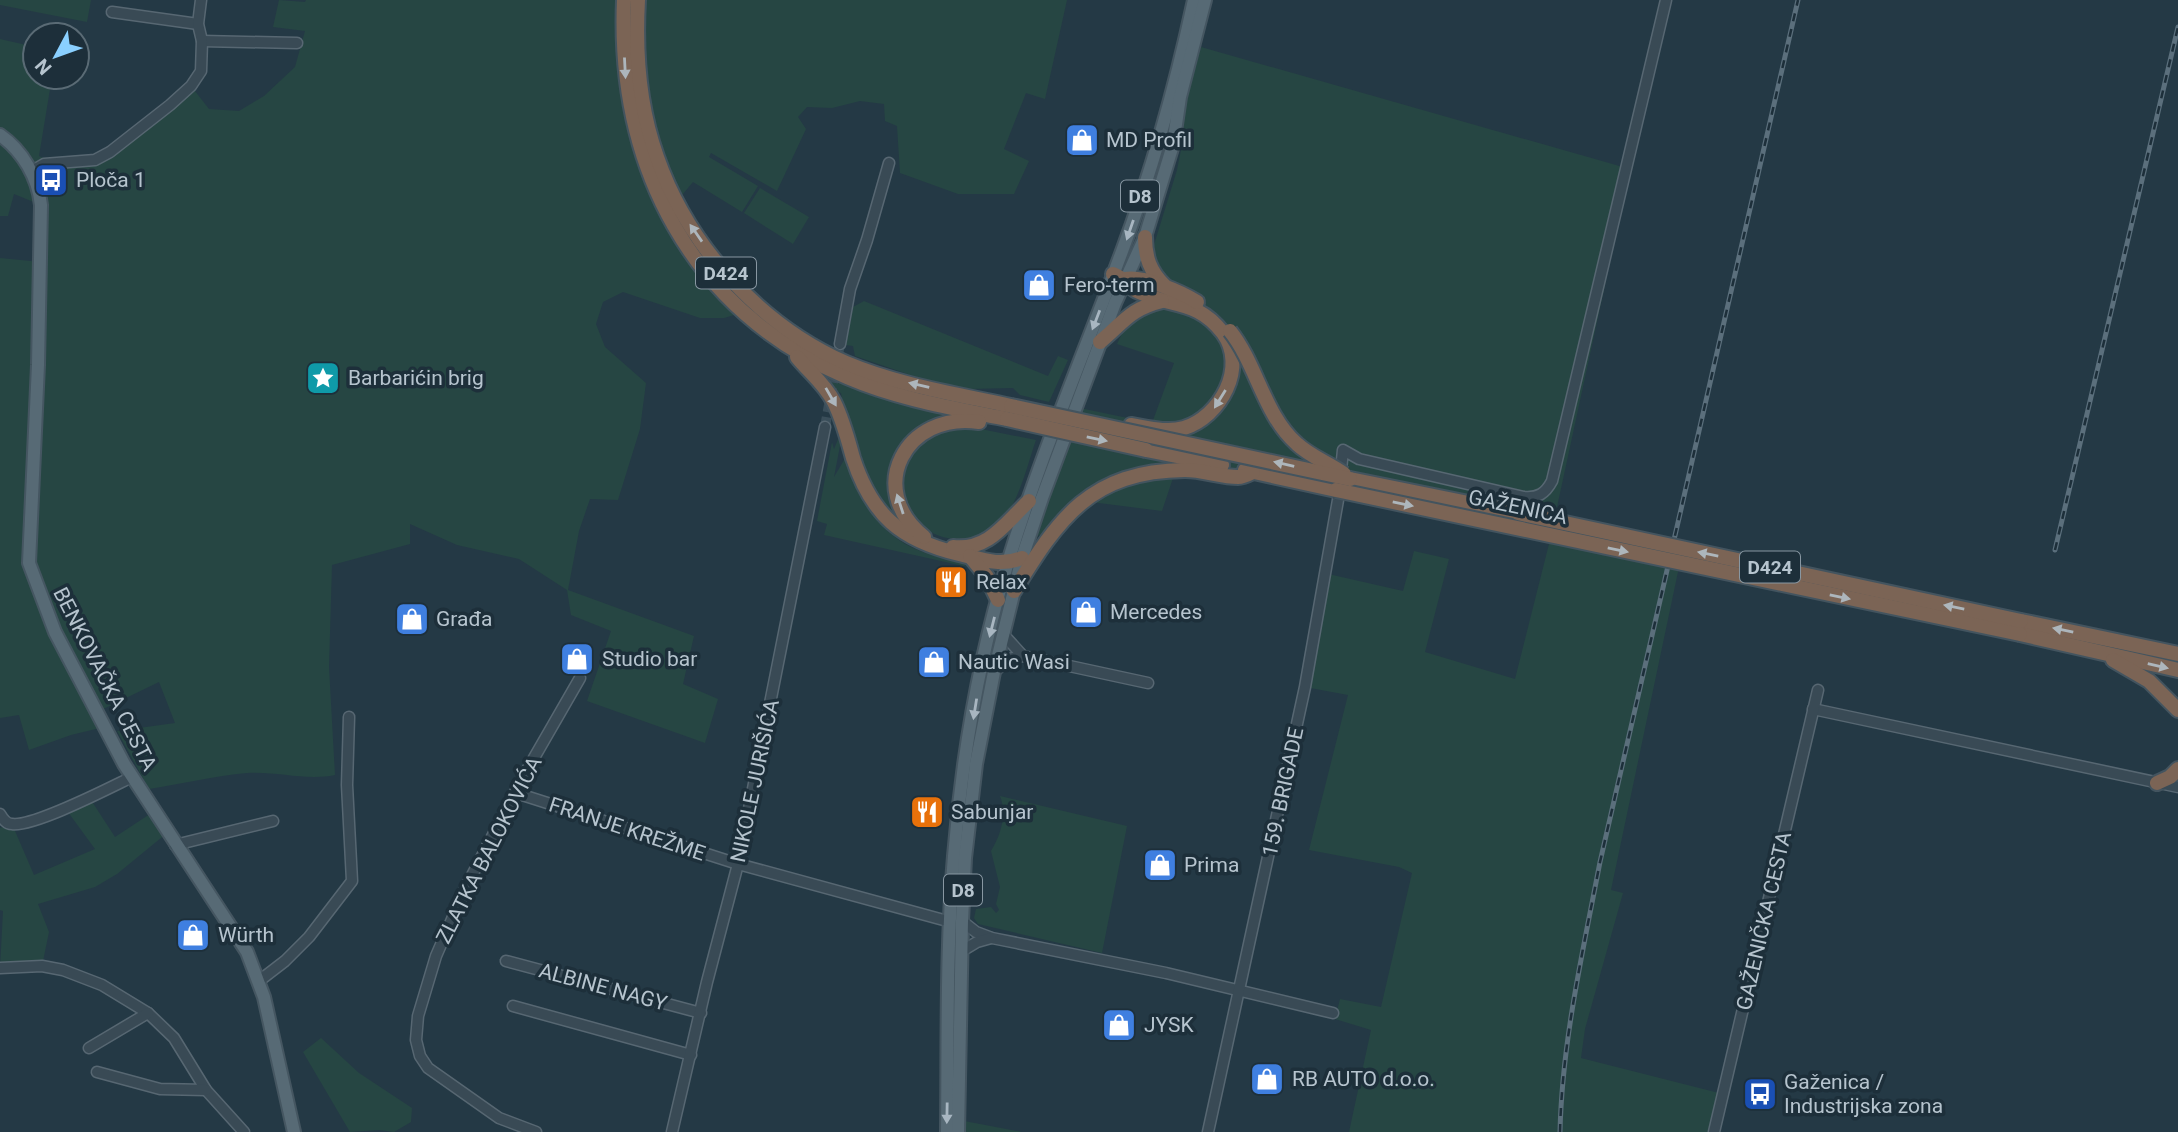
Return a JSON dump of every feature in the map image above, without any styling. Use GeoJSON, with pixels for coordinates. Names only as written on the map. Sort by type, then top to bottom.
{"type":"FeatureCollection","features":[{"type":"Feature","properties":{"kind":"highway","name":"D424"},"geometry":{"type":"LineString","coordinates":[[624,0],[625,80],[631,116],[644,163],[658,197],[696,259],[715,282],[760,325],[787,345],[848,377],[901,396],[1009,413]]}},
{"type":"Feature","properties":{"kind":"highway","name":"D424"},"geometry":{"type":"LineString","coordinates":[[638,0],[638,71],[657,157],[681,211],[722,268],[745,293],[782,325],[847,363],[1009,413]]}},
{"type":"Feature","properties":{"kind":"highway"},"geometry":{"type":"LineString","coordinates":[[1145,237],[1149,266],[1167,295]]}},
{"type":"Feature","properties":{"kind":"highway"},"geometry":{"type":"LineString","coordinates":[[1120,277],[1139,292],[1194,300],[1213,313],[1227,333],[1244,349],[1276,418],[1286,432],[1297,444],[1350,480]]}},
{"type":"Feature","properties":{"kind":"highway"},"geometry":{"type":"LineString","coordinates":[[1100,342],[1129,314],[1167,295]]}},
{"type":"Feature","properties":{"kind":"highway"},"geometry":{"type":"LineString","coordinates":[[1099,425],[1111,422],[1173,430],[1202,420],[1222,398],[1228,383],[1232,368],[1227,333]]}},
{"type":"Feature","properties":{"kind":"highway"},"geometry":{"type":"LineString","coordinates":[[787,345],[802,364],[820,379],[833,400],[867,493],[881,513],[911,538],[937,549],[1015,561]]}},
{"type":"Feature","properties":{"kind":"highway"},"geometry":{"type":"LineString","coordinates":[[1009,413],[995,424],[962,419],[950,421],[914,439],[900,458],[896,471],[898,498],[903,514],[912,528],[926,538],[957,548],[982,543],[998,533],[1030,501]]}},
{"type":"Feature","properties":{"kind":"highway","name":"GAŽENICA"},"geometry":{"type":"LineString","coordinates":[[1009,413],[1099,425],[1350,480],[1518,513],[2021,628]]}},
{"type":"Feature","properties":{"kind":"highway","name":"GAŽENICA"},"geometry":{"type":"LineString","coordinates":[[1009,413],[1253,472],[2021,628]]}},
{"type":"Feature","properties":{"kind":"highway"},"geometry":{"type":"LineString","coordinates":[[1014,591],[1052,531],[1083,501],[1112,484],[1162,471],[1209,471],[1240,477],[1253,472]]}},
{"type":"Feature","properties":{"kind":"highway"},"geometry":{"type":"LineString","coordinates":[[970,556],[987,577],[998,600]]}},
{"type":"Feature","properties":{"kind":"highway","name":"D424"},"geometry":{"type":"LineString","coordinates":[[2021,628],[2099,652],[2178,670]]}},
{"type":"Feature","properties":{"kind":"highway","name":"D424"},"geometry":{"type":"LineString","coordinates":[[2021,628],[2178,654]]}},
{"type":"Feature","properties":{"kind":"highway"},"geometry":{"type":"LineString","coordinates":[[2099,652],[2149,681],[2178,710]]}},
{"type":"Feature","properties":{"kind":"highway"},"geometry":{"type":"LineString","coordinates":[[2157,783],[2170,777],[2178,769]]}},
{"type":"Feature","properties":{"kind":"main road","name":"D8"},"geometry":{"type":"LineString","coordinates":[[958,1132],[962,951],[957,921],[954,858],[963,778],[979,681],[998,600],[1100,342],[1164,118],[1194,0]]}},
{"type":"Feature","properties":{"kind":"main road","name":"D8"},"geometry":{"type":"LineString","coordinates":[[947,1132],[957,921],[976,764],[993,672],[1014,591],[1015,561],[1030,501],[1120,277],[1145,237],[1173,145],[1180,97],[1205,0]]}},
{"type":"Feature","properties":{"kind":"main road","name":"BENKOVAČKA CESTA"},"geometry":{"type":"LineString","coordinates":[[0,135],[32,171],[38,185],[41,205],[29,563],[55,632],[131,777],[247,952],[259,981],[294,1132]]}},
{"type":"Feature","properties":{"kind":"street"},"geometry":{"type":"LineString","coordinates":[[32,171],[44,164],[95,160],[110,152],[191,86],[201,71],[202,41],[198,24],[201,0]]}},
{"type":"Feature","properties":{"kind":"street","name":"159. BRIGADE"},"geometry":{"type":"LineString","coordinates":[[1208,1132],[1307,677],[1338,500],[1343,450],[1359,459],[1524,497],[1536,498],[1547,491],[1552,481],[1666,0]]}},
{"type":"Feature","properties":{"kind":"street"},"geometry":{"type":"LineString","coordinates":[[112,12],[198,24]]}},
{"type":"Feature","properties":{"kind":"street"},"geometry":{"type":"LineString","coordinates":[[202,41],[298,43]]}},
{"type":"Feature","properties":{"kind":"street"},"geometry":{"type":"LineString","coordinates":[[840,344],[850,289],[889,163]]}},
{"type":"Feature","properties":{"kind":"street","name":"NIKOLE JURIŠIĆA"},"geometry":{"type":"LineString","coordinates":[[672,1132],[738,864],[825,427]]}},
{"type":"Feature","properties":{"kind":"street"},"geometry":{"type":"LineString","coordinates":[[1003,634],[1023,656]]}},
{"type":"Feature","properties":{"kind":"street"},"geometry":{"type":"LineString","coordinates":[[993,672],[1009,659],[1023,656],[1148,683]]}},
{"type":"Feature","properties":{"kind":"street","name":"ZLATKA BALOKOVIĆA"},"geometry":{"type":"LineString","coordinates":[[536,1132],[499,1118],[428,1068],[420,1056],[416,1040],[418,1016],[436,956],[466,887],[580,678]]}},
{"type":"Feature","properties":{"kind":"street","name":"GAŽENIČKA CESTA"},"geometry":{"type":"LineString","coordinates":[[1714,1132],[1818,690]]}},
{"type":"Feature","properties":{"kind":"street"},"geometry":{"type":"LineString","coordinates":[[1814,709],[2178,787]]}},
{"type":"Feature","properties":{"kind":"street"},"geometry":{"type":"LineString","coordinates":[[259,981],[285,961],[309,937],[352,881],[347,785],[349,718]]}},
{"type":"Feature","properties":{"kind":"street"},"geometry":{"type":"LineString","coordinates":[[0,814],[12,824],[37,819],[131,777]]}},
{"type":"Feature","properties":{"kind":"street","name":"FRANJE KREŽME"},"geometry":{"type":"LineString","coordinates":[[516,793],[738,864],[957,921],[992,938],[1166,973],[1333,1013]]}},
{"type":"Feature","properties":{"kind":"street"},"geometry":{"type":"LineString","coordinates":[[175,845],[273,821]]}},
{"type":"Feature","properties":{"kind":"street"},"geometry":{"type":"LineString","coordinates":[[962,951],[977,942],[992,938]]}},
{"type":"Feature","properties":{"kind":"street","name":"ALBINE NAGY"},"geometry":{"type":"LineString","coordinates":[[506,961],[701,1013]]}},
{"type":"Feature","properties":{"kind":"street"},"geometry":{"type":"LineString","coordinates":[[0,968],[43,966],[63,970],[102,985],[148,1013],[174,1038],[206,1090],[244,1132]]}},
{"type":"Feature","properties":{"kind":"street"},"geometry":{"type":"LineString","coordinates":[[513,1006],[691,1055]]}},
{"type":"Feature","properties":{"kind":"street"},"geometry":{"type":"LineString","coordinates":[[89,1048],[148,1013]]}},
{"type":"Feature","properties":{"kind":"street"},"geometry":{"type":"LineString","coordinates":[[97,1072],[160,1089],[206,1090]]}},
{"type":"Feature","properties":{"kind":"green space"},"geometry":{"type":"Polygon","coordinates":[[[0,0],[91,0],[87,21],[0,5],[0,0]]]}},
{"type":"Feature","properties":{"kind":"green space"},"geometry":{"type":"Polygon","coordinates":[[[279,0],[1067,0],[1045,99],[1026,93],[1004,149],[1029,161],[1014,194],[958,194],[900,173],[897,126],[885,121],[884,104],[860,101],[832,108],[807,107],[798,117],[806,129],[777,191],[711,153],[709,157],[758,186],[742,212],[693,182],[672,207],[720,277],[751,310],[724,318],[700,318],[623,292],[603,302],[596,324],[605,347],[646,383],[640,429],[618,500],[590,499],[579,531],[568,590],[694,636],[683,684],[718,699],[705,743],[587,701],[611,631],[571,615],[567,590],[519,559],[457,545],[410,524],[410,544],[332,565],[329,667],[335,775],[313,777],[247,773],[149,789],[117,731],[175,723],[159,682],[97,712],[104,727],[29,750],[19,715],[0,718],[0,258],[41,262],[41,205],[14,194],[8,216],[0,216],[0,39],[21,44],[21,91],[50,91],[39,156],[57,164],[95,160],[191,86],[209,109],[239,111],[264,96],[295,67],[305,31],[273,27],[279,0]]]}},
{"type":"Feature","properties":{"kind":"green space"},"geometry":{"type":"Polygon","coordinates":[[[1201,47],[1630,169],[1551,535],[1679,567],[1611,890],[1623,893],[1585,1029],[1581,1058],[1723,1094],[1714,1132],[1349,1132],[1371,1030],[1335,1019],[1340,999],[1381,1007],[1412,873],[1399,867],[1309,850],[1348,695],[1305,687],[1324,573],[1403,591],[1414,551],[1449,559],[1425,652],[1515,679],[1551,536],[1180,457],[1162,511],[1083,501],[1027,544],[1023,538],[1070,406],[1152,423],[1174,363],[1117,344],[1155,263],[1153,248],[1177,170],[1183,140],[1184,109],[1201,47]]]}},
{"type":"Feature","properties":{"kind":"green space"},"geometry":{"type":"Polygon","coordinates":[[[760,188],[809,217],[793,244],[744,213],[760,188]]]}},
{"type":"Feature","properties":{"kind":"green space"},"geometry":{"type":"Polygon","coordinates":[[[864,301],[1048,376],[1058,356],[1068,360],[1049,402],[1020,395],[1013,388],[968,389],[922,379],[855,356],[853,346],[846,345],[853,307],[864,301]]]}},
{"type":"Feature","properties":{"kind":"green space"},"geometry":{"type":"Polygon","coordinates":[[[817,369],[868,393],[946,414],[921,427],[895,463],[911,531],[885,508],[873,491],[854,444],[841,393],[837,392],[817,369]]]}},
{"type":"Feature","properties":{"kind":"green space"},"geometry":{"type":"Polygon","coordinates":[[[961,425],[1036,440],[1018,494],[1006,515],[980,534],[954,539],[936,535],[921,525],[911,511],[905,494],[904,476],[910,458],[922,441],[935,432],[961,425]]]}},
{"type":"Feature","properties":{"kind":"green space"},"geometry":{"type":"Polygon","coordinates":[[[841,432],[845,448],[840,446],[834,477],[847,455],[857,486],[872,514],[882,526],[908,545],[968,567],[824,535],[827,524],[817,521],[832,442],[834,449],[841,432]]]}},
{"type":"Feature","properties":{"kind":"green space"},"geometry":{"type":"Polygon","coordinates":[[[1000,796],[1127,826],[1102,953],[978,924],[974,918],[976,909],[991,907],[996,913],[999,910],[996,904],[1000,887],[991,851],[1002,824],[1000,796]]]}},
{"type":"Feature","properties":{"kind":"green space"},"geometry":{"type":"Polygon","coordinates":[[[89,797],[115,837],[153,812],[167,833],[117,874],[95,887],[38,904],[49,932],[42,966],[0,968],[3,911],[0,910],[0,828],[12,824],[34,875],[95,849],[65,808],[89,797]]]}},
{"type":"Feature","properties":{"kind":"green space"},"geometry":{"type":"Polygon","coordinates":[[[321,1038],[359,1073],[412,1108],[411,1122],[394,1132],[350,1132],[303,1052],[321,1038]]]}},
{"type":"Feature","properties":{"kind":"green space"},"geometry":{"type":"Polygon","coordinates":[[[959,1120],[1022,1132],[959,1132],[959,1120]]]}},
{"type":"Feature","properties":{"kind":"tunnel"},"geometry":{"type":"LineString","coordinates":[[825,427],[840,344]]}},
{"type":"Feature","properties":{"kind":"railway"},"geometry":{"type":"LineString","coordinates":[[1560,1132],[1569,1030],[1600,862],[1798,0]]}},
{"type":"Feature","properties":{"kind":"railway"},"geometry":{"type":"LineString","coordinates":[[2055,550],[2178,27]]}},
{"type":"Feature","properties":{"kind":"place","name":"MD Profil"},"geometry":{"type":"Point","coordinates":[1082,140]}},
{"type":"Feature","properties":{"kind":"place","name":"Ploča 1"},"geometry":{"type":"Point","coordinates":[51,180]}},
{"type":"Feature","properties":{"kind":"place","name":"Fero-term"},"geometry":{"type":"Point","coordinates":[1039,285]}},
{"type":"Feature","properties":{"kind":"place","name":"Barbarićin brig"},"geometry":{"type":"Point","coordinates":[323,378]}},
{"type":"Feature","properties":{"kind":"place","name":"Relax"},"geometry":{"type":"Point","coordinates":[951,582]}},
{"type":"Feature","properties":{"kind":"place","name":"Mercedes"},"geometry":{"type":"Point","coordinates":[1086,612]}},
{"type":"Feature","properties":{"kind":"place","name":"Građa"},"geometry":{"type":"Point","coordinates":[412,619]}},
{"type":"Feature","properties":{"kind":"place","name":"Studio bar"},"geometry":{"type":"Point","coordinates":[577,659]}},
{"type":"Feature","properties":{"kind":"place","name":"Nautic Wasi"},"geometry":{"type":"Point","coordinates":[934,662]}},
{"type":"Feature","properties":{"kind":"place","name":"Sabunjar"},"geometry":{"type":"Point","coordinates":[927,812]}},
{"type":"Feature","properties":{"kind":"place","name":"Prima"},"geometry":{"type":"Point","coordinates":[1160,865]}},
{"type":"Feature","properties":{"kind":"place","name":"Würth"},"geometry":{"type":"Point","coordinates":[193,935]}},
{"type":"Feature","properties":{"kind":"place","name":"JYSK"},"geometry":{"type":"Point","coordinates":[1119,1025]}},
{"type":"Feature","properties":{"kind":"place","name":"RB AUTO d.o.o."},"geometry":{"type":"Point","coordinates":[1267,1079]}},
{"type":"Feature","properties":{"kind":"place","name":"Gaženica / Industrijska zona"},"geometry":{"type":"Point","coordinates":[1760,1094]}}]}
